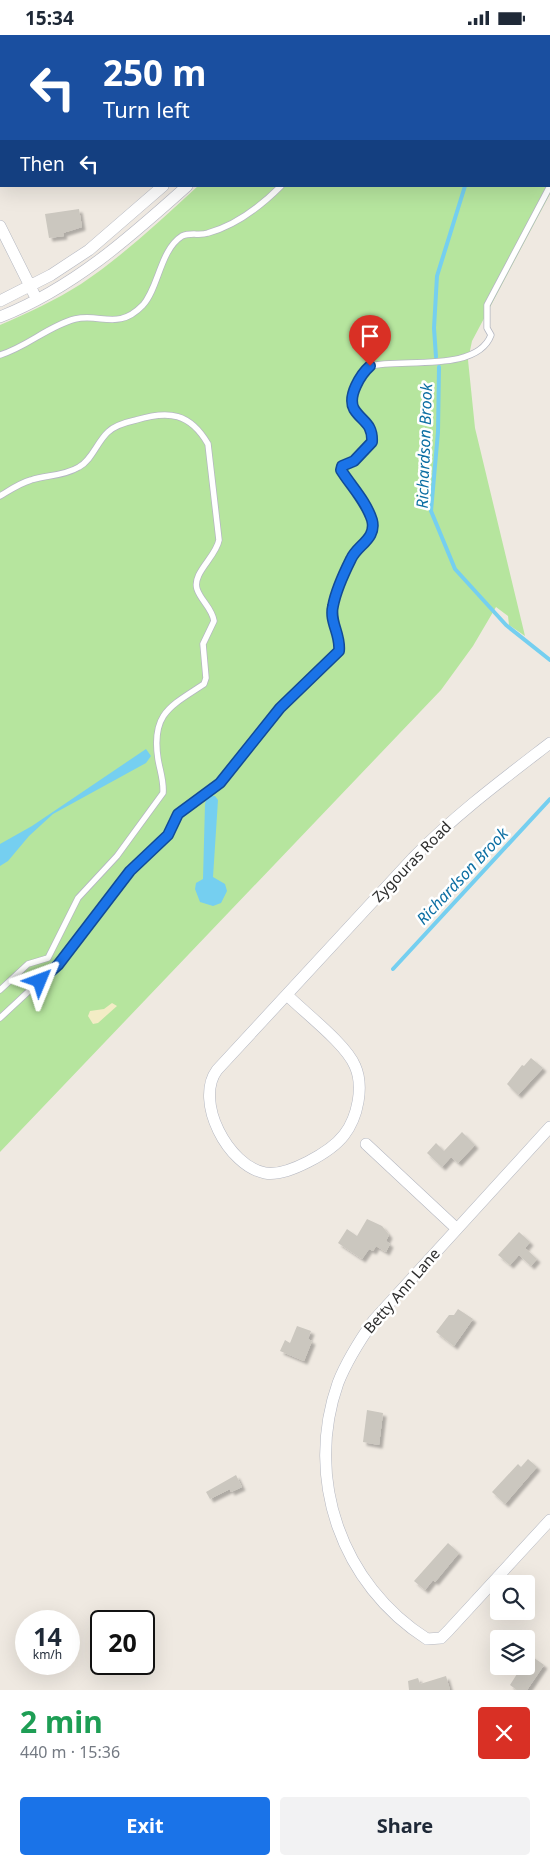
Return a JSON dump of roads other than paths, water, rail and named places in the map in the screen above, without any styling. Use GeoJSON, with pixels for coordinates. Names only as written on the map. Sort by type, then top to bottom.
{"type":"FeatureCollection","features":[{"type":"Feature","properties":{"kind":"street"},"geometry":{"type":"LineString","coordinates":[[0,317],[62,286],[109,254],[186,187]]}},
{"type":"Feature","properties":{"kind":"street"},"geometry":{"type":"LineString","coordinates":[[0,301],[30,287],[89,250],[159,189],[166,204]]}},
{"type":"Feature","properties":{"kind":"street"},"geometry":{"type":"LineString","coordinates":[[0,226],[37,300]]}},
{"type":"Feature","properties":{"kind":"street","name":"Zygouras Road"},"geometry":{"type":"LineString","coordinates":[[286,995],[351,1058],[359,1079],[358,1096],[351,1123],[338,1140],[300,1166],[281,1173],[266,1173],[245,1164],[226,1142],[211,1115],[209,1087],[217,1070],[286,995],[439,832],[467,807],[550,743]]}},
{"type":"Feature","properties":{"kind":"street","name":"Betty Ann Lane"},"geometry":{"type":"LineString","coordinates":[[550,1127],[374,1320],[354,1350],[339,1382],[329,1416],[325,1451],[327,1487],[335,1521],[353,1562],[378,1598],[404,1623],[427,1639],[441,1638],[550,1520]]}},
{"type":"Feature","properties":{"kind":"street"},"geometry":{"type":"LineString","coordinates":[[366,1144],[457,1229]]}},
{"type":"Feature","properties":{"kind":"lane"},"geometry":{"type":"LineString","coordinates":[[0,355],[16,349],[54,327],[77,319],[117,320],[131,315],[144,304],[177,240],[190,234],[208,233],[246,216],[280,187]]}},
{"type":"Feature","properties":{"kind":"lane"},"geometry":{"type":"LineString","coordinates":[[0,1018],[58,965],[130,871],[168,835],[178,814],[220,783],[280,708],[339,651],[339,637],[332,622],[333,605],[352,556],[368,540],[372,526],[372,519],[341,470],[342,466],[354,461],[372,442],[372,434],[366,420],[353,408],[354,391],[361,376],[370,366],[443,361],[472,355],[488,344],[491,335],[487,328],[486,305],[549,187]]}},
{"type":"Feature","properties":{"kind":"lane"},"geometry":{"type":"LineString","coordinates":[[0,496],[29,480],[69,472],[80,467],[86,463],[103,437],[119,426],[152,415],[174,415],[192,423],[201,432],[208,444],[219,540],[218,547],[209,563],[201,571],[197,583],[197,589],[210,610],[214,621],[203,644],[206,678],[204,684],[174,702],[162,715],[158,724],[156,750],[164,782],[163,793],[117,856],[78,898],[48,958],[28,964],[0,990]]}},
{"type":"Feature","properties":{"kind":"water"},"geometry":{"type":"Polygon","coordinates":[[[146,749],[151,756],[146,763],[53,814],[29,836],[8,861],[0,866],[0,844],[32,826],[146,749]]]}},
{"type":"Feature","properties":{"kind":"water"},"geometry":{"type":"Polygon","coordinates":[[[215,796],[218,800],[213,877],[225,884],[227,891],[221,903],[213,906],[200,902],[195,889],[196,883],[203,879],[205,804],[207,797],[215,796]]]}},
{"type":"Feature","properties":{"kind":"waterway","name":"Richardson Brook"},"geometry":{"type":"LineString","coordinates":[[436,357],[434,328],[437,276],[465,187]]}},
{"type":"Feature","properties":{"kind":"waterway","name":"Richardson Brook"},"geometry":{"type":"LineString","coordinates":[[439,367],[438,432],[431,511],[455,569],[506,625],[550,660]]}},
{"type":"Feature","properties":{"kind":"waterway","name":"Richardson Brook"},"geometry":{"type":"LineString","coordinates":[[393,969],[550,799]]}}]}
